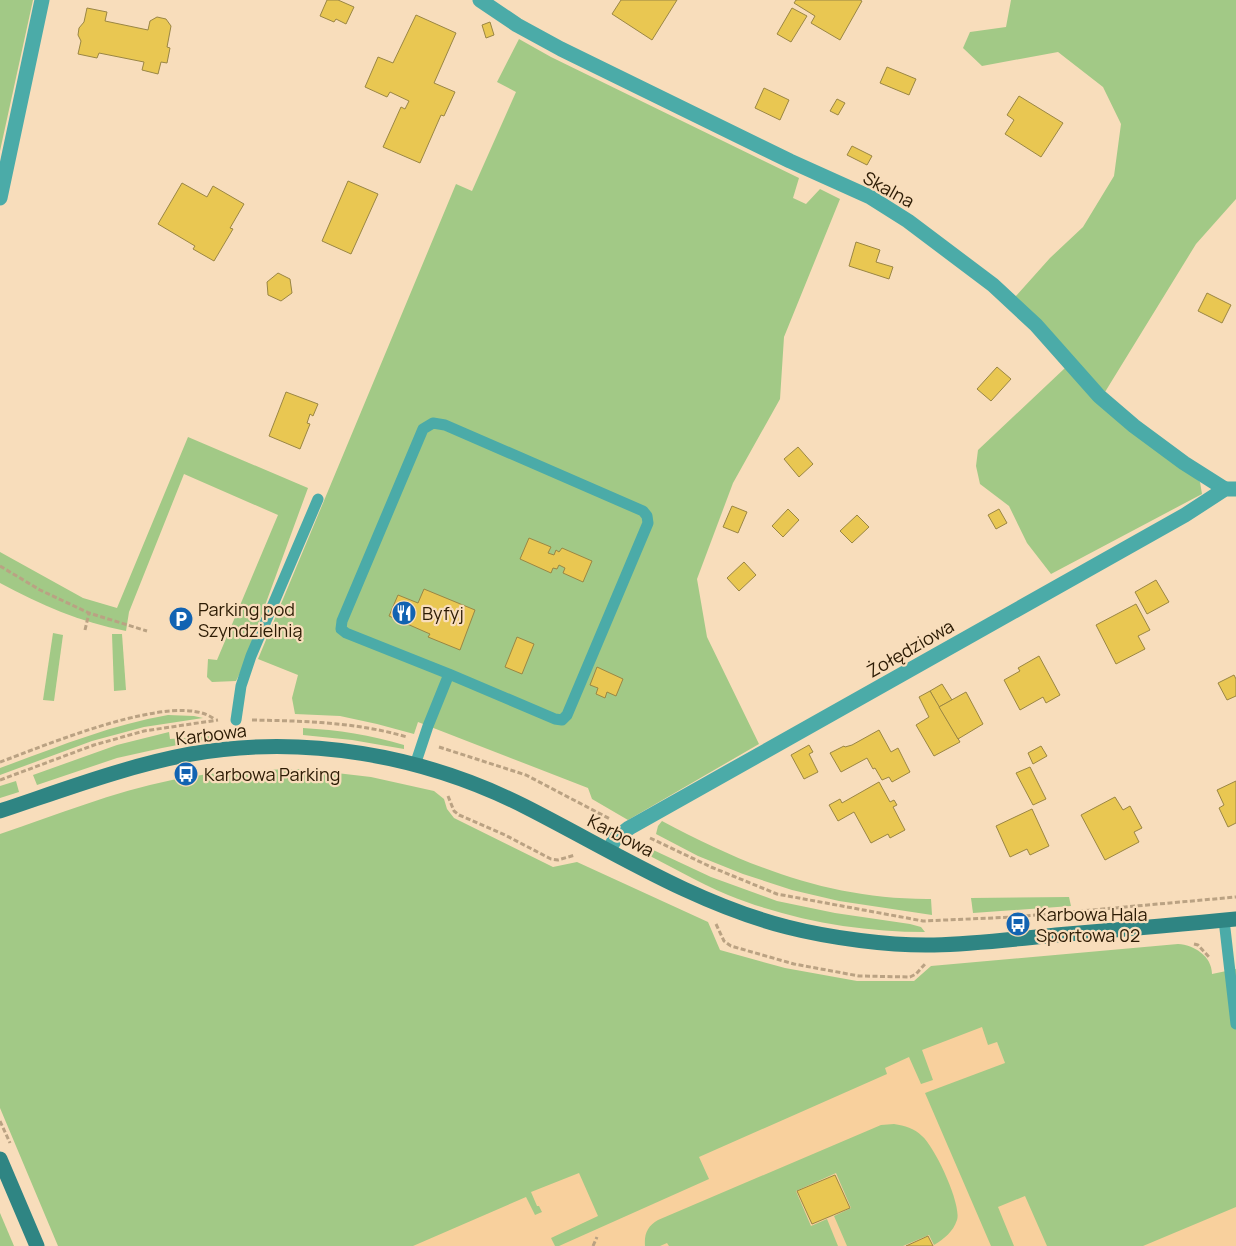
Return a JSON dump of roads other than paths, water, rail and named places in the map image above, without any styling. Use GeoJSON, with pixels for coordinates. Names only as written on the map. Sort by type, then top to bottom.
{"type":"FeatureCollection","features":[{"type":"Feature","properties":{"kind":"street"},"geometry":{"type":"LineString","coordinates":[[0,198],[42,0]]}},
{"type":"Feature","properties":{"kind":"street","name":"Skalna"},"geometry":{"type":"LineString","coordinates":[[480,0],[517,25],[560,49],[790,161],[870,197],[908,220],[993,285],[1036,325],[1099,396],[1134,426],[1184,463],[1232,487]]}},
{"type":"Feature","properties":{"kind":"street","name":"Żołędziowa"},"geometry":{"type":"LineString","coordinates":[[609,850],[615,839],[630,828],[1232,487]]}},
{"type":"Feature","properties":{"kind":"street","name":"Karbowa"},"geometry":{"type":"LineString","coordinates":[[0,811],[138,766],[194,753],[232,749],[291,747],[326,749],[415,765],[473,783],[520,804],[694,892],[759,918],[813,933],[872,941],[932,945],[1230,919]]}},
{"type":"Feature","properties":{"kind":"street"},"geometry":{"type":"LineString","coordinates":[[0,1159],[37,1246]]}},
{"type":"Feature","properties":{"kind":"lane"},"geometry":{"type":"LineString","coordinates":[[433,423],[445,425],[643,512],[647,516],[648,523],[567,716],[562,720],[555,720],[449,674],[346,633],[341,629],[342,621],[423,429],[433,423]]}},
{"type":"Feature","properties":{"kind":"lane"},"geometry":{"type":"LineString","coordinates":[[236,720],[241,686],[251,656],[318,500]]}},
{"type":"Feature","properties":{"kind":"lane"},"geometry":{"type":"LineString","coordinates":[[415,765],[449,674]]}},
{"type":"Feature","properties":{"kind":"lane"},"geometry":{"type":"LineString","coordinates":[[1230,919],[1236,1024]]}},
{"type":"Feature","properties":{"kind":"place","name":"Byfyj"},"geometry":{"type":"Point","coordinates":[404,613]}},
{"type":"Feature","properties":{"kind":"place","name":"Parking pod Szyndzielnią"},"geometry":{"type":"Point","coordinates":[181,619]}},
{"type":"Feature","properties":{"kind":"place","name":"Karbowa Parking"},"geometry":{"type":"Point","coordinates":[186,774]}},
{"type":"Feature","properties":{"kind":"place","name":"Karbowa Hala Sportowa 02"},"geometry":{"type":"Point","coordinates":[1018,924]}}]}
